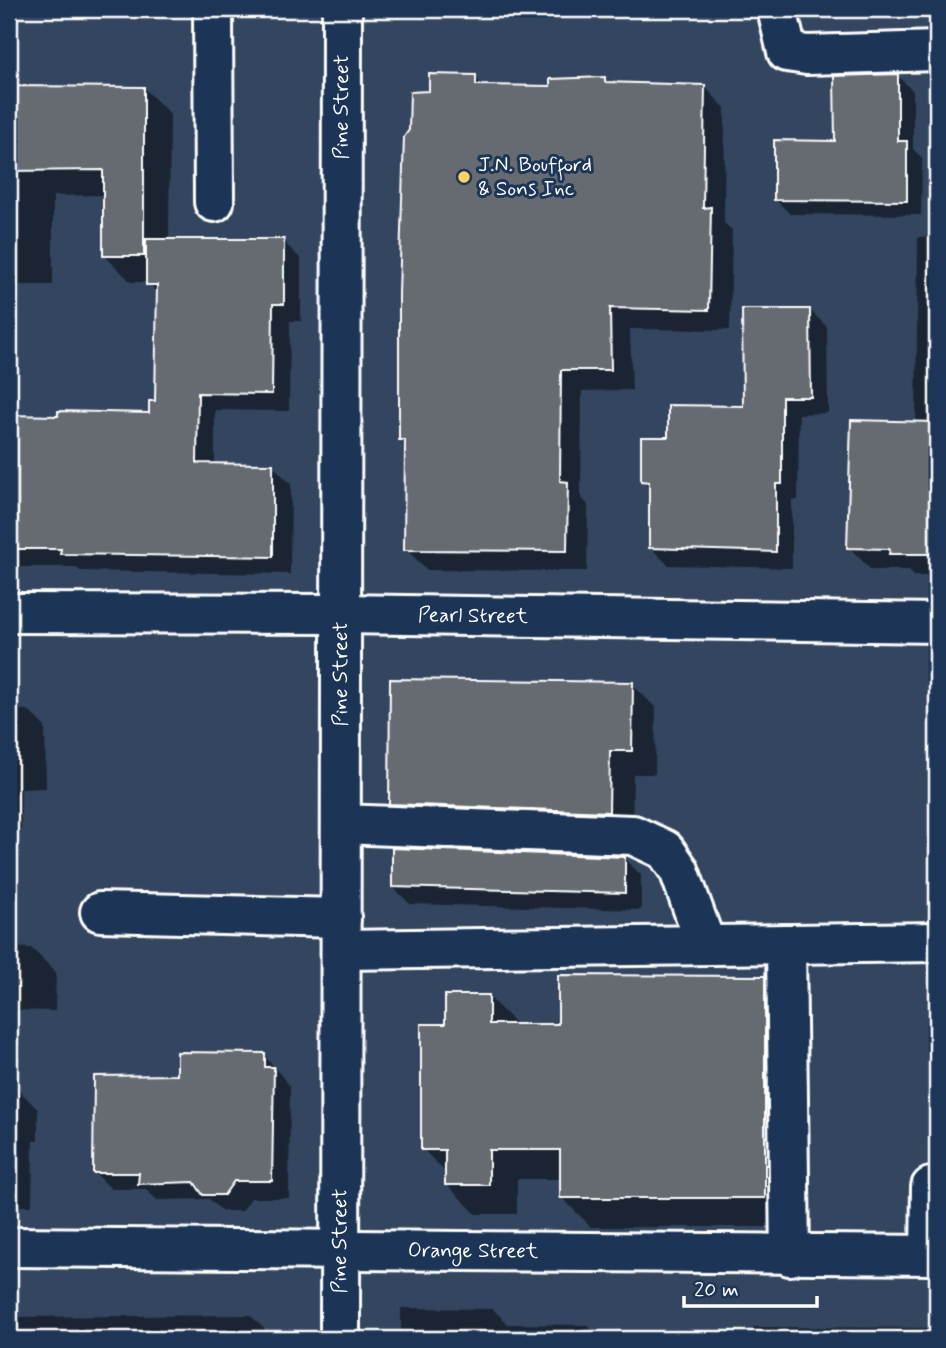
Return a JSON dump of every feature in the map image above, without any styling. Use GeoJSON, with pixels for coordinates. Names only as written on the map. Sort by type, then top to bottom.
{"type":"FeatureCollection","features":[{"type":"Feature","properties":{"kind":"street"},"geometry":{"type":"LineString","coordinates":[[213,9],[214,202]]}},
{"type":"Feature","properties":{"kind":"street","name":"Pine Street"},"geometry":{"type":"LineString","coordinates":[[340,1339],[342,9]]}},
{"type":"Feature","properties":{"kind":"street"},"geometry":{"type":"LineString","coordinates":[[777,9],[787,52],[807,55],[937,51]]}},
{"type":"Feature","properties":{"kind":"street","name":"Pearl Street"},"geometry":{"type":"LineString","coordinates":[[9,613],[342,614],[937,623]]}},
{"type":"Feature","properties":{"kind":"street"},"geometry":{"type":"LineString","coordinates":[[341,824],[633,835],[665,850],[679,870],[706,945]]}},
{"type":"Feature","properties":{"kind":"street"},"geometry":{"type":"LineString","coordinates":[[100,912],[341,934],[706,945],[937,942]]}},
{"type":"Feature","properties":{"kind":"street"},"geometry":{"type":"LineString","coordinates":[[786,944],[790,1256]]}},
{"type":"Feature","properties":{"kind":"street"},"geometry":{"type":"LineString","coordinates":[[931,1187],[934,1255]]}},
{"type":"Feature","properties":{"kind":"street","name":"Orange Street"},"geometry":{"type":"LineString","coordinates":[[9,1247],[790,1256],[934,1255]]}},
{"type":"Feature","properties":{"kind":"building"},"geometry":{"type":"Polygon","coordinates":[[[429,74],[476,75],[476,85],[550,86],[550,79],[605,77],[605,82],[705,85],[703,208],[711,207],[709,310],[610,308],[611,370],[561,370],[560,481],[568,482],[567,551],[404,550],[405,440],[399,440],[399,293],[404,137],[409,130],[410,92],[429,91],[429,74]]]}},
{"type":"Feature","properties":{"kind":"building"},"geometry":{"type":"Polygon","coordinates":[[[898,74],[898,141],[907,141],[907,201],[774,200],[774,140],[835,141],[834,76],[898,74]]]}},
{"type":"Feature","properties":{"kind":"building"},"geometry":{"type":"Polygon","coordinates":[[[9,86],[144,87],[144,256],[103,256],[103,170],[9,171],[9,86]]]}},
{"type":"Feature","properties":{"kind":"building"},"geometry":{"type":"Polygon","coordinates":[[[146,239],[284,239],[284,304],[273,304],[272,394],[198,393],[197,463],[273,464],[273,557],[60,554],[61,549],[9,549],[9,415],[58,416],[58,411],[149,413],[149,401],[155,401],[157,285],[146,285],[146,239]]]}},
{"type":"Feature","properties":{"kind":"building"},"geometry":{"type":"Polygon","coordinates":[[[742,309],[810,309],[811,397],[782,397],[782,484],[776,484],[776,552],[649,548],[649,482],[641,481],[641,437],[668,437],[668,405],[743,406],[742,309]]]}},
{"type":"Feature","properties":{"kind":"building"},"geometry":{"type":"Polygon","coordinates":[[[851,420],[937,422],[937,554],[889,554],[890,549],[847,548],[851,420]]]}},
{"type":"Feature","properties":{"kind":"building"},"geometry":{"type":"Polygon","coordinates":[[[390,679],[633,682],[632,751],[610,751],[609,812],[389,804],[390,679]]]}},
{"type":"Feature","properties":{"kind":"building"},"geometry":{"type":"Polygon","coordinates":[[[392,848],[625,857],[625,893],[392,887],[392,848]]]}},
{"type":"Feature","properties":{"kind":"building"},"geometry":{"type":"Polygon","coordinates":[[[558,975],[765,976],[765,1198],[560,1198],[560,1150],[489,1150],[489,1185],[445,1185],[445,1150],[421,1150],[421,1024],[445,1024],[445,995],[489,995],[489,1024],[558,1024],[558,975]]]}},
{"type":"Feature","properties":{"kind":"building"},"geometry":{"type":"Polygon","coordinates":[[[177,1052],[265,1053],[265,1067],[274,1067],[272,1181],[234,1181],[224,1195],[203,1195],[194,1182],[138,1184],[139,1173],[93,1173],[94,1076],[177,1075],[177,1052]]]}},
{"type":"Feature","properties":{"kind":"place","name":"J.N. Boufford & Sons Inc"},"geometry":{"type":"Point","coordinates":[464,177]}}]}
